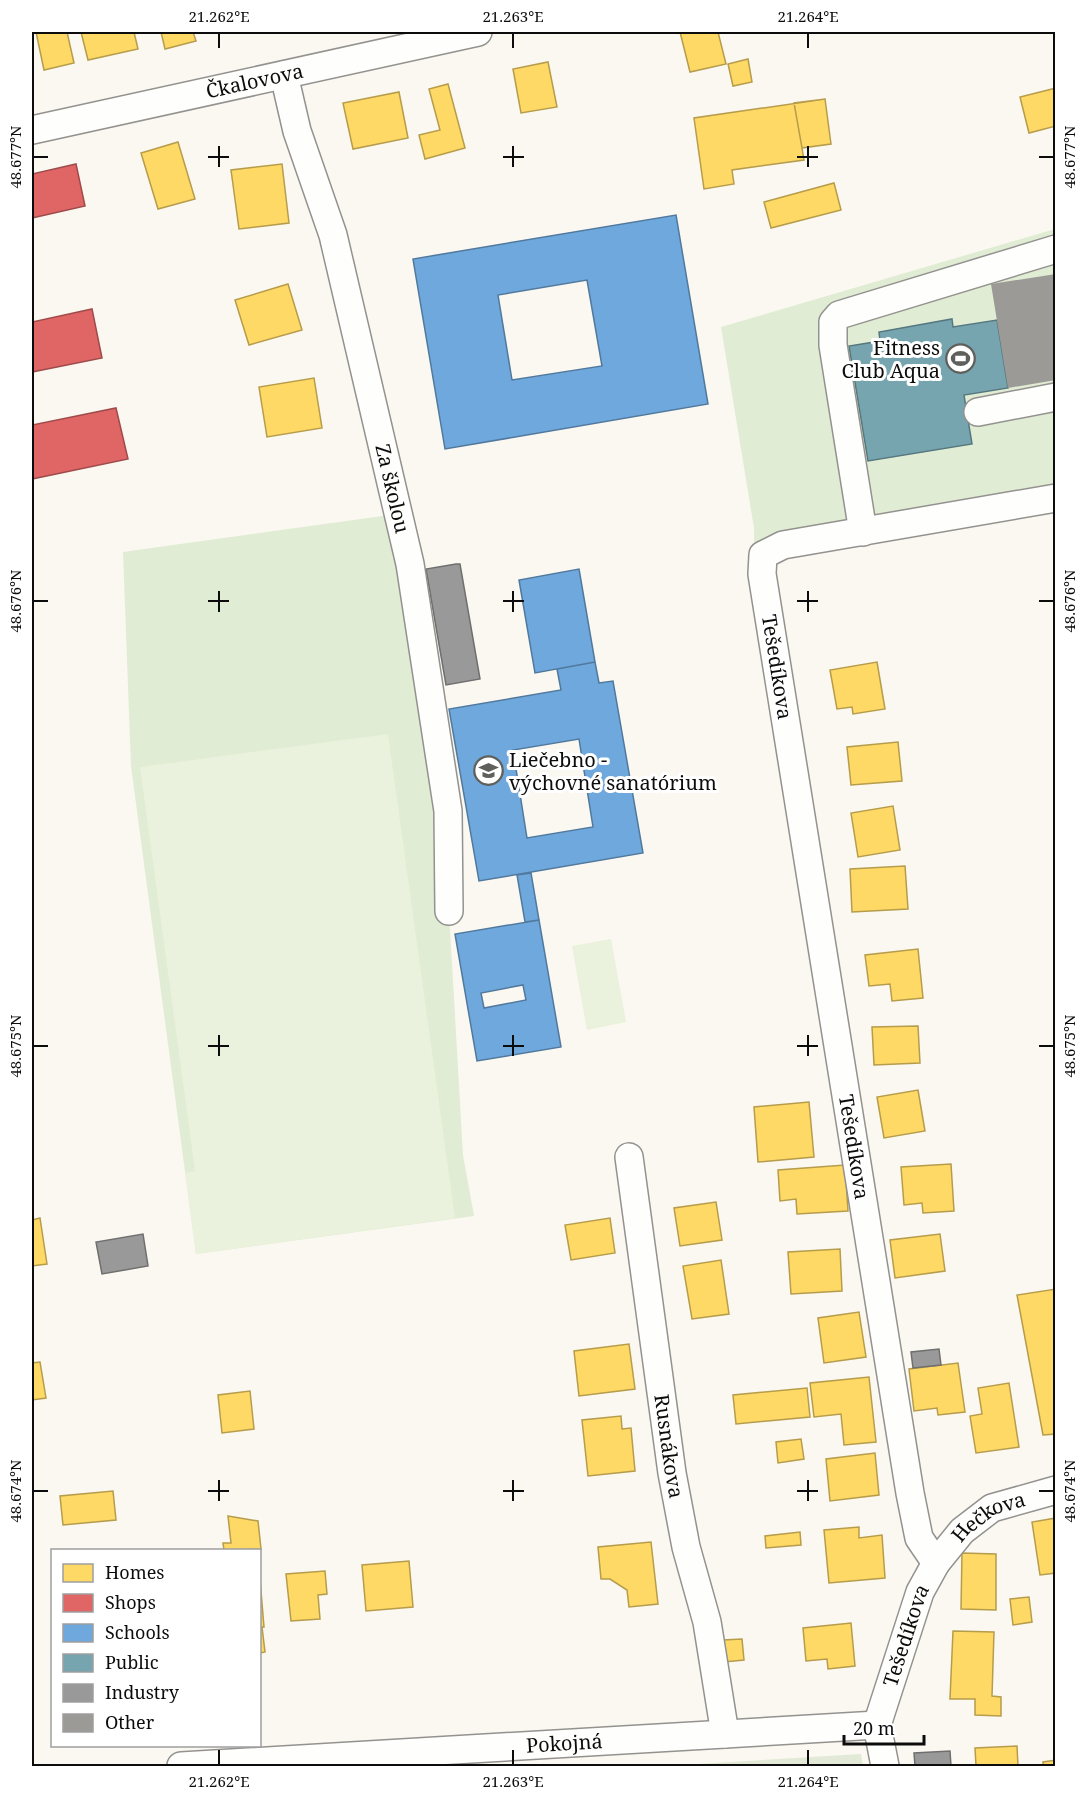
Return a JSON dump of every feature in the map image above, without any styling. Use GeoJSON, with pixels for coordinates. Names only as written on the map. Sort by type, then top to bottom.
{"type":"FeatureCollection","features":[{"type":"Feature","properties":{"kind":"street","name":"Čkalovova"},"geometry":{"type":"LineString","coordinates":[[32,130],[477,32]]}},
{"type":"Feature","properties":{"kind":"street","name":"Za školou"},"geometry":{"type":"LineString","coordinates":[[284,75],[297,131],[333,235],[411,564],[448,811],[449,911]]}},
{"type":"Feature","properties":{"kind":"street"},"geometry":{"type":"LineString","coordinates":[[1056,249],[839,315],[833,322],[833,345],[863,532],[1056,498]]}},
{"type":"Feature","properties":{"kind":"street"},"geometry":{"type":"LineString","coordinates":[[978,412],[1056,397]]}},
{"type":"Feature","properties":{"kind":"street","name":"Tešedíkova"},"geometry":{"type":"LineString","coordinates":[[863,532],[783,545],[763,555],[762,574],[910,1493],[919,1538],[936,1563],[920,1592],[877,1725]]}},
{"type":"Feature","properties":{"kind":"street","name":"Rusnákova"},"geometry":{"type":"LineString","coordinates":[[629,1157],[672,1473],[686,1547],[707,1622],[725,1734]]}},
{"type":"Feature","properties":{"kind":"street","name":"Hečkova"},"geometry":{"type":"LineString","coordinates":[[936,1563],[962,1532],[992,1508],[1056,1490]]}},
{"type":"Feature","properties":{"kind":"street"},"geometry":{"type":"LineString","coordinates":[[877,1725],[885,1767]]}},
{"type":"Feature","properties":{"kind":"street","name":"Pokojná"},"geometry":{"type":"LineString","coordinates":[[181,1767],[877,1725]]}},
{"type":"Feature","properties":{"kind":"green space"},"geometry":{"type":"Polygon","coordinates":[[[1055,229],[1055,498],[763,555],[754,542],[754,528],[721,327],[1055,229]]]}},
{"type":"Feature","properties":{"kind":"green space"},"geometry":{"type":"Polygon","coordinates":[[[397,514],[449,911],[463,1155],[474,1216],[196,1254],[131,766],[123,552],[397,514]]]}},
{"type":"Feature","properties":{"kind":"green space"},"geometry":{"type":"Polygon","coordinates":[[[388,734],[455,1218],[196,1254],[185,1173],[195,1171],[140,767],[388,734]]]}},
{"type":"Feature","properties":{"kind":"green space"},"geometry":{"type":"Polygon","coordinates":[[[611,939],[626,1022],[587,1030],[572,946],[611,939]]]}},
{"type":"Feature","properties":{"kind":"green space"},"geometry":{"type":"Polygon","coordinates":[[[861,1754],[863,1766],[666,1766],[861,1754]]]}},
{"type":"Feature","properties":{"kind":"building: Homes"},"geometry":{"type":"Polygon","coordinates":[[[36,32],[67,32],[74,63],[44,70],[36,32]]]}},
{"type":"Feature","properties":{"kind":"building: Homes"},"geometry":{"type":"Polygon","coordinates":[[[81,32],[134,32],[138,49],[88,60],[81,32]]]}},
{"type":"Feature","properties":{"kind":"building: Homes"},"geometry":{"type":"Polygon","coordinates":[[[161,32],[193,32],[196,41],[165,49],[161,32]]]}},
{"type":"Feature","properties":{"kind":"building: Homes"},"geometry":{"type":"Polygon","coordinates":[[[680,32],[718,32],[726,64],[690,72],[680,32]]]}},
{"type":"Feature","properties":{"kind":"building: Homes"},"geometry":{"type":"Polygon","coordinates":[[[748,59],[752,82],[733,86],[728,64],[748,59]]]}},
{"type":"Feature","properties":{"kind":"building: Homes"},"geometry":{"type":"Polygon","coordinates":[[[548,62],[557,107],[521,113],[513,69],[548,62]]]}},
{"type":"Feature","properties":{"kind":"building: Homes"},"geometry":{"type":"Polygon","coordinates":[[[448,84],[465,148],[425,159],[419,135],[440,130],[429,89],[448,84]]]}},
{"type":"Feature","properties":{"kind":"building: Homes"},"geometry":{"type":"Polygon","coordinates":[[[1056,88],[1056,126],[1029,133],[1020,97],[1056,88]]]}},
{"type":"Feature","properties":{"kind":"building: Homes"},"geometry":{"type":"Polygon","coordinates":[[[399,92],[408,138],[353,149],[343,103],[399,92]]]}},
{"type":"Feature","properties":{"kind":"building: Homes"},"geometry":{"type":"Polygon","coordinates":[[[825,99],[831,144],[802,148],[804,160],[732,170],[734,184],[704,189],[694,118],[825,99]]]}},
{"type":"Feature","properties":{"kind":"building: Homes"},"geometry":{"type":"Polygon","coordinates":[[[825,99],[831,144],[802,148],[794,103],[825,99]]]}},
{"type":"Feature","properties":{"kind":"building: Homes"},"geometry":{"type":"Polygon","coordinates":[[[178,142],[195,199],[158,209],[141,153],[178,142]]]}},
{"type":"Feature","properties":{"kind":"building: Homes"},"geometry":{"type":"Polygon","coordinates":[[[282,164],[289,223],[239,229],[231,170],[282,164]]]}},
{"type":"Feature","properties":{"kind":"building: Homes"},"geometry":{"type":"Polygon","coordinates":[[[834,183],[841,210],[771,228],[764,202],[834,183]]]}},
{"type":"Feature","properties":{"kind":"building: Homes"},"geometry":{"type":"Polygon","coordinates":[[[288,284],[302,330],[249,345],[235,300],[288,284]]]}},
{"type":"Feature","properties":{"kind":"building: Homes"},"geometry":{"type":"Polygon","coordinates":[[[314,378],[322,428],[267,437],[259,387],[314,378]]]}},
{"type":"Feature","properties":{"kind":"building: Homes"},"geometry":{"type":"Polygon","coordinates":[[[877,662],[885,709],[853,714],[852,707],[837,709],[830,670],[877,662]]]}},
{"type":"Feature","properties":{"kind":"building: Homes"},"geometry":{"type":"Polygon","coordinates":[[[898,742],[902,781],[851,785],[847,747],[898,742]]]}},
{"type":"Feature","properties":{"kind":"building: Homes"},"geometry":{"type":"Polygon","coordinates":[[[893,806],[900,850],[858,857],[851,813],[893,806]]]}},
{"type":"Feature","properties":{"kind":"building: Homes"},"geometry":{"type":"Polygon","coordinates":[[[905,866],[908,909],[852,912],[850,869],[905,866]]]}},
{"type":"Feature","properties":{"kind":"building: Homes"},"geometry":{"type":"Polygon","coordinates":[[[918,949],[923,998],[892,1001],[890,984],[869,986],[865,955],[918,949]]]}},
{"type":"Feature","properties":{"kind":"building: Homes"},"geometry":{"type":"Polygon","coordinates":[[[918,1026],[920,1063],[874,1065],[872,1027],[918,1026]]]}},
{"type":"Feature","properties":{"kind":"building: Homes"},"geometry":{"type":"Polygon","coordinates":[[[918,1090],[925,1131],[884,1138],[877,1097],[918,1090]]]}},
{"type":"Feature","properties":{"kind":"building: Homes"},"geometry":{"type":"Polygon","coordinates":[[[809,1102],[814,1157],[758,1162],[754,1107],[809,1102]]]}},
{"type":"Feature","properties":{"kind":"building: Homes"},"geometry":{"type":"Polygon","coordinates":[[[951,1164],[954,1211],[923,1213],[922,1203],[904,1205],[901,1167],[951,1164]]]}},
{"type":"Feature","properties":{"kind":"building: Homes"},"geometry":{"type":"Polygon","coordinates":[[[845,1165],[848,1211],[797,1214],[796,1199],[780,1201],[778,1170],[845,1165]]]}},
{"type":"Feature","properties":{"kind":"building: Homes"},"geometry":{"type":"Polygon","coordinates":[[[716,1202],[722,1240],[680,1246],[674,1208],[716,1202]]]}},
{"type":"Feature","properties":{"kind":"building: Homes"},"geometry":{"type":"Polygon","coordinates":[[[40,1218],[47,1264],[32,1266],[32,1220],[40,1218]]]}},
{"type":"Feature","properties":{"kind":"building: Homes"},"geometry":{"type":"Polygon","coordinates":[[[610,1218],[615,1253],[571,1260],[565,1225],[610,1218]]]}},
{"type":"Feature","properties":{"kind":"building: Homes"},"geometry":{"type":"Polygon","coordinates":[[[940,1234],[945,1271],[895,1278],[890,1240],[940,1234]]]}},
{"type":"Feature","properties":{"kind":"building: Homes"},"geometry":{"type":"Polygon","coordinates":[[[840,1249],[842,1291],[791,1294],[788,1252],[840,1249]]]}},
{"type":"Feature","properties":{"kind":"building: Homes"},"geometry":{"type":"Polygon","coordinates":[[[721,1260],[729,1314],[692,1319],[683,1266],[721,1260]]]}},
{"type":"Feature","properties":{"kind":"building: Homes"},"geometry":{"type":"Polygon","coordinates":[[[1056,1289],[1056,1434],[1043,1435],[1017,1295],[1056,1289]]]}},
{"type":"Feature","properties":{"kind":"building: Homes"},"geometry":{"type":"Polygon","coordinates":[[[859,1312],[866,1357],[824,1363],[818,1318],[859,1312]]]}},
{"type":"Feature","properties":{"kind":"building: Homes"},"geometry":{"type":"Polygon","coordinates":[[[629,1344],[635,1389],[579,1396],[574,1351],[629,1344]]]}},
{"type":"Feature","properties":{"kind":"building: Homes"},"geometry":{"type":"Polygon","coordinates":[[[40,1362],[46,1398],[32,1400],[32,1363],[40,1362]]]}},
{"type":"Feature","properties":{"kind":"building: Homes"},"geometry":{"type":"Polygon","coordinates":[[[958,1363],[965,1412],[938,1415],[937,1408],[914,1411],[909,1369],[958,1363]]]}},
{"type":"Feature","properties":{"kind":"building: Homes"},"geometry":{"type":"Polygon","coordinates":[[[869,1377],[876,1442],[844,1445],[841,1414],[814,1417],[810,1383],[869,1377]]]}},
{"type":"Feature","properties":{"kind":"building: Homes"},"geometry":{"type":"Polygon","coordinates":[[[1009,1383],[1019,1447],[976,1453],[970,1416],[982,1414],[978,1388],[1009,1383]]]}},
{"type":"Feature","properties":{"kind":"building: Homes"},"geometry":{"type":"Polygon","coordinates":[[[807,1388],[810,1417],[736,1424],[733,1395],[807,1388]]]}},
{"type":"Feature","properties":{"kind":"building: Homes"},"geometry":{"type":"Polygon","coordinates":[[[250,1391],[254,1429],[222,1433],[218,1395],[250,1391]]]}},
{"type":"Feature","properties":{"kind":"building: Homes"},"geometry":{"type":"Polygon","coordinates":[[[621,1416],[622,1429],[631,1428],[635,1471],[588,1476],[582,1420],[621,1416]]]}},
{"type":"Feature","properties":{"kind":"building: Homes"},"geometry":{"type":"Polygon","coordinates":[[[801,1439],[804,1459],[778,1463],[776,1442],[801,1439]]]}},
{"type":"Feature","properties":{"kind":"building: Homes"},"geometry":{"type":"Polygon","coordinates":[[[875,1453],[879,1495],[830,1501],[826,1459],[875,1453]]]}},
{"type":"Feature","properties":{"kind":"building: Homes"},"geometry":{"type":"Polygon","coordinates":[[[113,1491],[116,1520],[63,1525],[60,1496],[113,1491]]]}},
{"type":"Feature","properties":{"kind":"building: Homes"},"geometry":{"type":"Polygon","coordinates":[[[228,1516],[258,1521],[261,1549],[224,1549],[223,1543],[231,1543],[228,1516]]]}},
{"type":"Feature","properties":{"kind":"building: Homes"},"geometry":{"type":"Polygon","coordinates":[[[1056,1518],[1056,1573],[1040,1575],[1032,1522],[1056,1518]]]}},
{"type":"Feature","properties":{"kind":"building: Homes"},"geometry":{"type":"Polygon","coordinates":[[[859,1527],[859,1538],[882,1535],[885,1578],[829,1583],[824,1530],[859,1527]]]}},
{"type":"Feature","properties":{"kind":"building: Homes"},"geometry":{"type":"Polygon","coordinates":[[[800,1532],[801,1545],[766,1548],[765,1536],[800,1532]]]}},
{"type":"Feature","properties":{"kind":"building: Homes"},"geometry":{"type":"Polygon","coordinates":[[[651,1542],[658,1604],[629,1607],[627,1590],[610,1579],[601,1579],[598,1547],[651,1542]]]}},
{"type":"Feature","properties":{"kind":"building: Homes"},"geometry":{"type":"Polygon","coordinates":[[[962,1553],[996,1554],[996,1610],[961,1609],[962,1553]]]}},
{"type":"Feature","properties":{"kind":"building: Homes"},"geometry":{"type":"Polygon","coordinates":[[[409,1561],[413,1607],[366,1611],[362,1565],[409,1561]]]}},
{"type":"Feature","properties":{"kind":"building: Homes"},"geometry":{"type":"Polygon","coordinates":[[[325,1571],[327,1594],[318,1595],[320,1619],[291,1621],[286,1574],[325,1571]]]}},
{"type":"Feature","properties":{"kind":"building: Homes"},"geometry":{"type":"Polygon","coordinates":[[[261,1591],[264,1627],[261,1627],[261,1591]]]}},
{"type":"Feature","properties":{"kind":"building: Homes"},"geometry":{"type":"Polygon","coordinates":[[[1029,1597],[1032,1622],[1013,1625],[1010,1599],[1029,1597]]]}},
{"type":"Feature","properties":{"kind":"building: Homes"},"geometry":{"type":"Polygon","coordinates":[[[851,1623],[855,1666],[828,1669],[827,1659],[806,1661],[803,1628],[851,1623]]]}},
{"type":"Feature","properties":{"kind":"building: Homes"},"geometry":{"type":"Polygon","coordinates":[[[261,1627],[262,1627],[265,1652],[261,1653],[261,1627]]]}},
{"type":"Feature","properties":{"kind":"building: Homes"},"geometry":{"type":"Polygon","coordinates":[[[953,1631],[994,1632],[992,1696],[1001,1697],[1001,1716],[975,1715],[975,1699],[950,1699],[953,1631]]]}},
{"type":"Feature","properties":{"kind":"building: Homes"},"geometry":{"type":"Polygon","coordinates":[[[742,1639],[744,1660],[724,1662],[723,1640],[742,1639]]]}},
{"type":"Feature","properties":{"kind":"building: Homes"},"geometry":{"type":"Polygon","coordinates":[[[1017,1746],[1018,1766],[976,1766],[975,1748],[1017,1746]]]}},
{"type":"Feature","properties":{"kind":"building: Homes"},"geometry":{"type":"Polygon","coordinates":[[[1056,1760],[1056,1766],[1043,1766],[1043,1762],[1056,1760]]]}},
{"type":"Feature","properties":{"kind":"building: Shops"},"geometry":{"type":"Polygon","coordinates":[[[76,164],[85,206],[32,218],[32,174],[76,164]]]}},
{"type":"Feature","properties":{"kind":"building: Shops"},"geometry":{"type":"Polygon","coordinates":[[[92,309],[102,358],[32,372],[32,322],[92,309]]]}},
{"type":"Feature","properties":{"kind":"building: Shops"},"geometry":{"type":"Polygon","coordinates":[[[116,408],[128,459],[32,479],[32,425],[116,408]]]}},
{"type":"Feature","properties":{"kind":"building: Schools"},"geometry":{"type":"Polygon","coordinates":[[[676,215],[708,404],[445,449],[413,259],[676,215]],[[587,280],[498,295],[512,380],[602,366],[587,280]]]}},
{"type":"Feature","properties":{"kind":"building: Schools"},"geometry":{"type":"Polygon","coordinates":[[[579,569],[595,662],[535,673],[519,580],[579,569]]]}},
{"type":"Feature","properties":{"kind":"building: Schools","name":"Liečebno - výchovné sanatórium"},"geometry":{"type":"Polygon","coordinates":[[[595,662],[599,683],[613,681],[643,853],[479,881],[449,709],[561,690],[557,669],[595,662]],[[579,739],[513,750],[527,838],[593,827],[579,739]]]}},
{"type":"Feature","properties":{"kind":"building: Schools"},"geometry":{"type":"Polygon","coordinates":[[[531,873],[539,920],[525,922],[517,875],[531,873]]]}},
{"type":"Feature","properties":{"kind":"building: Schools"},"geometry":{"type":"Polygon","coordinates":[[[539,920],[561,1047],[477,1061],[455,934],[539,920]],[[523,985],[481,993],[484,1008],[526,1000],[523,985]]]}},
{"type":"Feature","properties":{"kind":"building: Public"},"geometry":{"type":"Polygon","coordinates":[[[952,319],[953,327],[997,320],[1008,388],[964,395],[972,444],[868,461],[849,346],[880,341],[879,332],[952,319]]]}},
{"type":"Feature","properties":{"kind":"building: Industry"},"geometry":{"type":"Polygon","coordinates":[[[460,564],[480,679],[446,685],[426,569],[460,564]]]}},
{"type":"Feature","properties":{"kind":"building: Industry"},"geometry":{"type":"Polygon","coordinates":[[[143,1234],[148,1266],[102,1274],[96,1242],[143,1234]]]}},
{"type":"Feature","properties":{"kind":"building: Industry"},"geometry":{"type":"Polygon","coordinates":[[[939,1349],[941,1365],[913,1368],[911,1352],[939,1349]]]}},
{"type":"Feature","properties":{"kind":"building: Industry"},"geometry":{"type":"Polygon","coordinates":[[[950,1751],[951,1766],[915,1766],[914,1753],[950,1751]]]}},
{"type":"Feature","properties":{"kind":"building: Other"},"geometry":{"type":"Polygon","coordinates":[[[1056,274],[1056,380],[1008,388],[991,284],[1056,274]]]}},
{"type":"Feature","properties":{"kind":"place","name":"Fitness Club Aqua"},"geometry":{"type":"Point","coordinates":[961,359]}},
{"type":"Feature","properties":{"kind":"place","name":"Liečebno - výchovné sanatórium"},"geometry":{"type":"Point","coordinates":[488,771]}}]}
